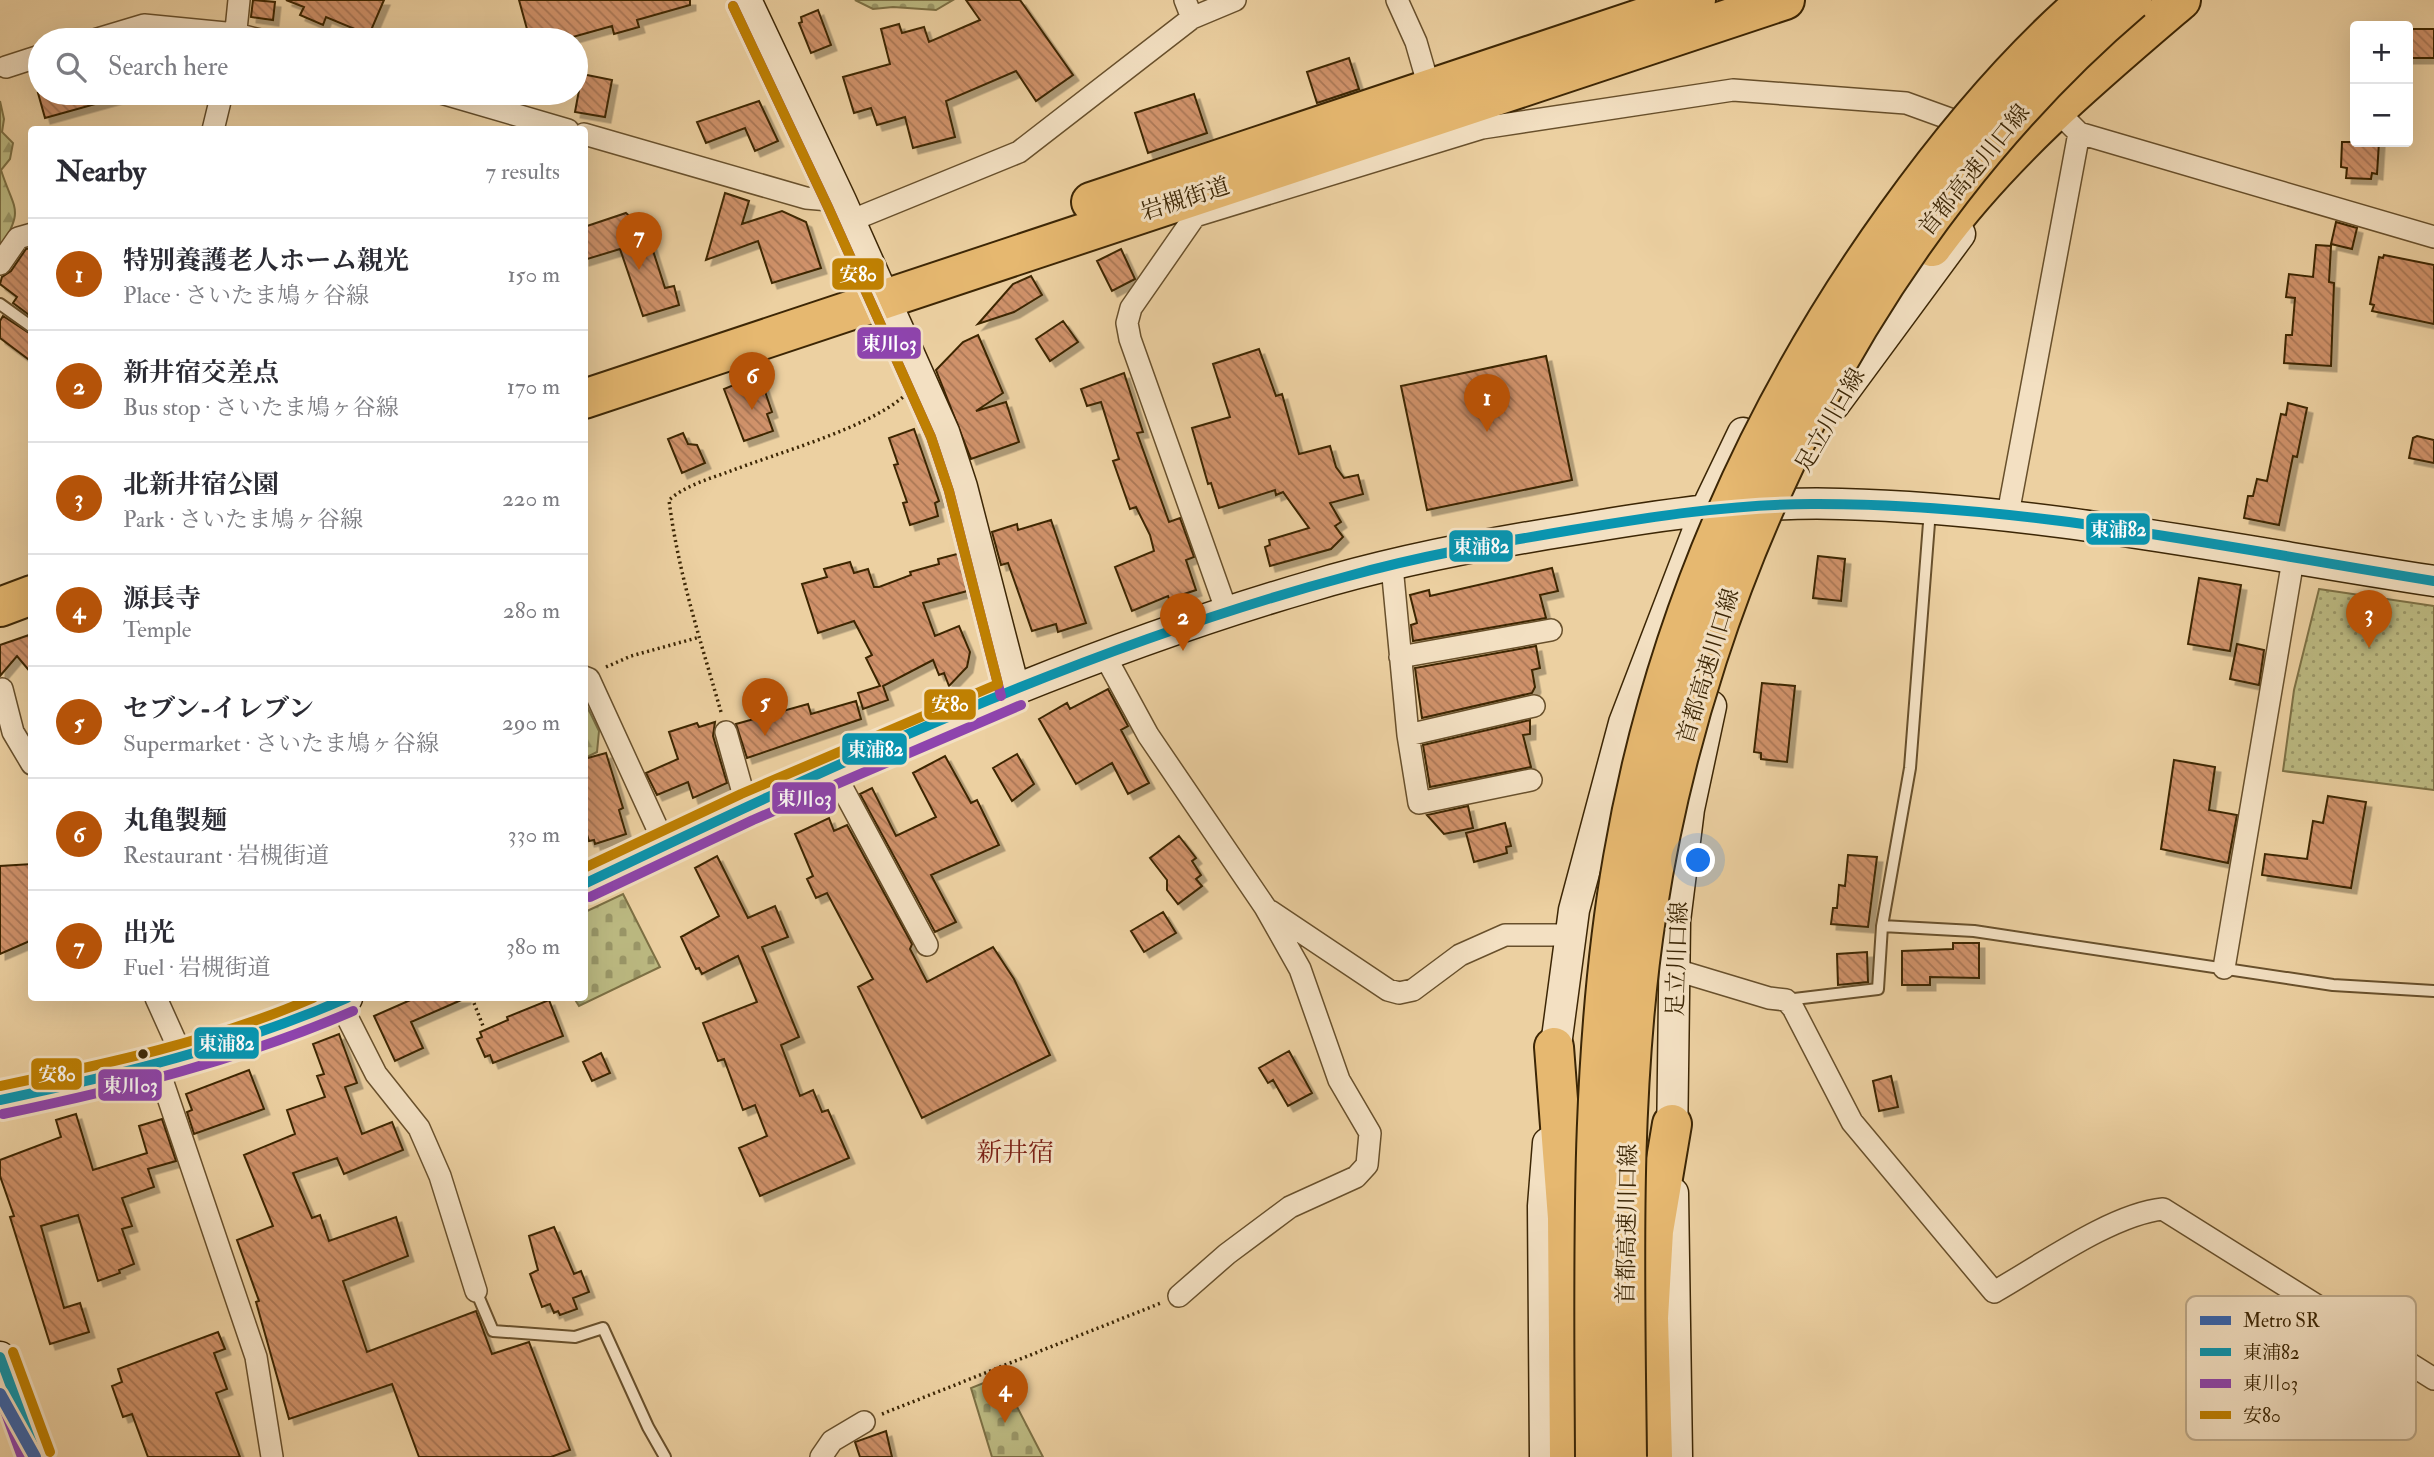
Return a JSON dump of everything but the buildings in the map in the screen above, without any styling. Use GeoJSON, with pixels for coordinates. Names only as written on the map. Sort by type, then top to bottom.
{"type":"FeatureCollection","features":[{"type":"Feature","properties":{"kind":"highway","name":"岩槻街道"},"geometry":{"type":"LineString","coordinates":[[588,397],[879,287],[1429,87],[1696,0]]}},
{"type":"Feature","properties":{"kind":"highway","name":"岩槻街道"},"geometry":{"type":"LineString","coordinates":[[588,372],[879,287],[1191,207],[1477,115],[1785,0]]}},
{"type":"Feature","properties":{"kind":"highway"},"geometry":{"type":"LineString","coordinates":[[1997,88],[2073,0]]}},
{"type":"Feature","properties":{"kind":"highway","name":"首都高速川口線"},"geometry":{"type":"LineString","coordinates":[[1595,1457],[1594,1307],[1599,1111],[1608,969],[1623,858],[1659,701],[1711,544],[1737,483],[1809,347],[1860,267],[1913,193],[1997,88],[2087,0]]}},
{"type":"Feature","properties":{"kind":"highway","name":"首都高速川口線"},"geometry":{"type":"LineString","coordinates":[[1627,1457],[1628,1116],[1634,1015],[1647,910],[1672,788],[1698,686],[1756,527],[1811,412],[1882,291],[1943,202],[2036,94],[2132,0]]}},
{"type":"Feature","properties":{"kind":"highway"},"geometry":{"type":"LineString","coordinates":[[1811,412],[1954,217],[2027,138],[2099,70],[2181,0]]}},
{"type":"Feature","properties":{"kind":"highway"},"geometry":{"type":"LineString","coordinates":[[0,579],[28,568]]}},
{"type":"Feature","properties":{"kind":"highway"},"geometry":{"type":"LineString","coordinates":[[0,607],[28,596]]}},
{"type":"Feature","properties":{"kind":"highway"},"geometry":{"type":"LineString","coordinates":[[1554,1047],[1567,1218],[1569,1457]]}},
{"type":"Feature","properties":{"kind":"highway"},"geometry":{"type":"LineString","coordinates":[[1653,1457],[1649,1318],[1654,1231],[1672,1124]]}},
{"type":"Feature","properties":{"kind":"main road"},"geometry":{"type":"LineString","coordinates":[[746,0],[944,432],[962,487],[1015,692]]}},
{"type":"Feature","properties":{"kind":"main road"},"geometry":{"type":"LineString","coordinates":[[1545,1457],[1544,1206],[1554,1047],[1570,935],[1600,806],[1624,723],[1705,512],[1747,426],[1819,301],[1953,120],[2063,0]]}},
{"type":"Feature","properties":{"kind":"main road","name":"足立川口線"},"geometry":{"type":"LineString","coordinates":[[1677,1457],[1672,1124],[1675,921],[1689,808],[1713,695],[1746,591],[1784,505],[1840,392],[1954,240],[2196,0]]}},
{"type":"Feature","properties":{"kind":"main road"},"geometry":{"type":"LineString","coordinates":[[588,882],[832,769],[1105,656],[1227,612],[1311,586],[1503,541],[1705,512],[1784,505],[1930,508],[2008,514],[2434,581]]}},
{"type":"Feature","properties":{"kind":"main road"},"geometry":{"type":"LineString","coordinates":[[0,1100],[170,1061],[235,1042],[338,1001]]}},
{"type":"Feature","properties":{"kind":"main road"},"geometry":{"type":"LineString","coordinates":[[0,1357],[37,1457]]}},
{"type":"Feature","properties":{"kind":"street"},"geometry":{"type":"LineString","coordinates":[[236,28],[239,0]]}},
{"type":"Feature","properties":{"kind":"street"},"geometry":{"type":"LineString","coordinates":[[588,135],[845,211],[1019,152],[1189,9],[1235,0]]}},
{"type":"Feature","properties":{"kind":"street"},"geometry":{"type":"LineString","coordinates":[[1398,0],[1416,42],[1429,87]]}},
{"type":"Feature","properties":{"kind":"street"},"geometry":{"type":"LineString","coordinates":[[134,28],[144,25],[167,28]]}},
{"type":"Feature","properties":{"kind":"street"},"geometry":{"type":"LineString","coordinates":[[6,66],[28,60]]}},
{"type":"Feature","properties":{"kind":"street"},"geometry":{"type":"LineString","coordinates":[[1477,115],[1733,90],[1906,103],[1953,120]]}},
{"type":"Feature","properties":{"kind":"street"},"geometry":{"type":"LineString","coordinates":[[215,126],[219,105]]}},
{"type":"Feature","properties":{"kind":"street"},"geometry":{"type":"LineString","coordinates":[[482,105],[554,126]]}},
{"type":"Feature","properties":{"kind":"street"},"geometry":{"type":"LineString","coordinates":[[2008,514],[2072,125],[2434,237]]}},
{"type":"Feature","properties":{"kind":"street"},"geometry":{"type":"LineString","coordinates":[[1191,207],[1131,308],[1127,323],[1227,612]]}},
{"type":"Feature","properties":{"kind":"street"},"geometry":{"type":"LineString","coordinates":[[0,264],[18,238],[28,235]]}},
{"type":"Feature","properties":{"kind":"street"},"geometry":{"type":"LineString","coordinates":[[2224,968],[2294,559]]}},
{"type":"Feature","properties":{"kind":"street"},"geometry":{"type":"LineString","coordinates":[[1392,566],[1408,735],[1419,803],[1531,780]]}},
{"type":"Feature","properties":{"kind":"street"},"geometry":{"type":"LineString","coordinates":[[1400,657],[1551,630]]}},
{"type":"Feature","properties":{"kind":"street"},"geometry":{"type":"LineString","coordinates":[[1105,656],[1183,790],[1265,907],[1300,969],[1339,1080],[1370,1133],[1367,1165],[1356,1177],[1290,1207],[1179,1296]]}},
{"type":"Feature","properties":{"kind":"street"},"geometry":{"type":"LineString","coordinates":[[588,680],[665,845]]}},
{"type":"Feature","properties":{"kind":"street"},"geometry":{"type":"LineString","coordinates":[[2,690],[13,732],[28,757]]}},
{"type":"Feature","properties":{"kind":"street"},"geometry":{"type":"LineString","coordinates":[[1408,735],[1534,706]]}},
{"type":"Feature","properties":{"kind":"street"},"geometry":{"type":"LineString","coordinates":[[726,732],[747,807]]}},
{"type":"Feature","properties":{"kind":"street"},"geometry":{"type":"LineString","coordinates":[[832,769],[927,945]]}},
{"type":"Feature","properties":{"kind":"street"},"geometry":{"type":"LineString","coordinates":[[1265,907],[1388,990],[1399,993],[1413,990],[1460,955],[1505,935],[1570,935]]}},
{"type":"Feature","properties":{"kind":"street"},"geometry":{"type":"LineString","coordinates":[[1676,970],[1769,999],[1786,1000],[1793,1008],[1852,1122],[1994,1292],[2115,1223],[2146,1211],[2163,1209],[2302,1296]]}},
{"type":"Feature","properties":{"kind":"street"},"geometry":{"type":"LineString","coordinates":[[157,1001],[170,1061],[256,1357],[272,1457]]}},
{"type":"Feature","properties":{"kind":"street"},"geometry":{"type":"LineString","coordinates":[[344,1001],[376,1074],[419,1128],[440,1176],[476,1290]]}},
{"type":"Feature","properties":{"kind":"street"},"geometry":{"type":"LineString","coordinates":[[2416,1368],[2434,1379]]}},
{"type":"Feature","properties":{"kind":"street"},"geometry":{"type":"LineString","coordinates":[[821,1457],[832,1441],[864,1422]]}},
{"type":"Feature","properties":{"kind":"lane"},"geometry":{"type":"LineString","coordinates":[[0,304],[28,324]]}},
{"type":"Feature","properties":{"kind":"lane"},"geometry":{"type":"LineString","coordinates":[[1786,1000],[1878,989],[1882,926],[1910,768],[1930,508]]}},
{"type":"Feature","properties":{"kind":"lane"},"geometry":{"type":"LineString","coordinates":[[1882,926],[1974,931],[2333,985],[2434,991]]}},
{"type":"Feature","properties":{"kind":"lane"},"geometry":{"type":"LineString","coordinates":[[476,1290],[493,1331],[575,1337],[603,1328],[648,1427],[665,1457]]}},
{"type":"Feature","properties":{"kind":"path"},"geometry":{"type":"LineString","coordinates":[[726,732],[674,540],[669,500],[678,493],[715,477],[876,415],[920,382]]}},
{"type":"Feature","properties":{"kind":"path"},"geometry":{"type":"LineString","coordinates":[[588,678],[631,656],[700,637]]}},
{"type":"Feature","properties":{"kind":"path"},"geometry":{"type":"LineString","coordinates":[[473,1001],[483,1026]]}},
{"type":"Feature","properties":{"kind":"path"},"geometry":{"type":"LineString","coordinates":[[864,1422],[1179,1296]]}},
{"type":"Feature","properties":{"kind":"green space"},"geometry":{"type":"Polygon","coordinates":[[[855,0],[953,0],[936,10],[893,7],[873,9],[855,0]]]}},
{"type":"Feature","properties":{"kind":"green space"},"geometry":{"type":"Polygon","coordinates":[[[0,101],[4,119],[2,132],[13,143],[10,159],[1,170],[13,202],[15,216],[0,249],[0,101]]]}},
{"type":"Feature","properties":{"kind":"green space"},"geometry":{"type":"Polygon","coordinates":[[[2319,589],[2434,606],[2434,790],[2283,771],[2294,690],[2319,589]]]}},
{"type":"Feature","properties":{"kind":"green space"},"geometry":{"type":"Polygon","coordinates":[[[588,708],[599,731],[597,752],[588,756],[588,708]]]}},
{"type":"Feature","properties":{"kind":"green space"},"geometry":{"type":"Polygon","coordinates":[[[623,894],[660,967],[579,1006],[576,1001],[588,1001],[588,911],[623,894]]]}},
{"type":"Feature","properties":{"kind":"green space"},"geometry":{"type":"Polygon","coordinates":[[[1001,1376],[1043,1457],[992,1457],[971,1388],[1001,1376]]]}},
{"type":"Feature","properties":{"kind":"metro line","name":"SR"},"geometry":{"type":"LineString","coordinates":[[0,1394],[35,1457]]}},
{"type":"Feature","properties":{"kind":"transit line","name":"東川03"},"geometry":{"type":"LineString","coordinates":[[733,6],[828,207],[931,437],[949,491],[1001,696]]}},
{"type":"Feature","properties":{"kind":"transit line","name":"安80"},"geometry":{"type":"LineString","coordinates":[[588,866],[741,794],[998,684],[949,491],[931,437],[828,207],[733,6]]}},
{"type":"Feature","properties":{"kind":"transit line","name":"東浦82"},"geometry":{"type":"LineString","coordinates":[[588,882],[863,754],[1053,674],[1149,638],[1373,569],[1457,550],[1572,530],[1751,506],[1890,506],[2046,519],[2434,581]]}},
{"type":"Feature","properties":{"kind":"transit line","name":"東川03"},"geometry":{"type":"LineString","coordinates":[[590,897],[753,820],[1021,705]]}},
{"type":"Feature","properties":{"kind":"transit line","name":"安80"},"geometry":{"type":"LineString","coordinates":[[0,1086],[120,1060],[198,1039],[305,1001]]}},
{"type":"Feature","properties":{"kind":"transit line","name":"東浦82"},"geometry":{"type":"LineString","coordinates":[[0,1100],[176,1058],[262,1031],[340,1001]]}},
{"type":"Feature","properties":{"kind":"transit line","name":"東川03"},"geometry":{"type":"LineString","coordinates":[[3,1114],[181,1072],[268,1044],[353,1011]]}},
{"type":"Feature","properties":{"kind":"transit line","name":"安80"},"geometry":{"type":"LineString","coordinates":[[13,1352],[50,1452]]}},
{"type":"Feature","properties":{"kind":"transit line","name":"東浦82"},"geometry":{"type":"LineString","coordinates":[[0,1357],[37,1457]]}},
{"type":"Feature","properties":{"kind":"transit line","name":"東川03"},"geometry":{"type":"LineString","coordinates":[[0,1397],[22,1457]]}},
{"type":"Feature","properties":{"kind":"place","name":"出光"},"geometry":{"type":"Point","coordinates":[639,270]}},
{"type":"Feature","properties":{"kind":"place","name":"丸亀製麺"},"geometry":{"type":"Point","coordinates":[752,410]}},
{"type":"Feature","properties":{"kind":"place","name":"特別養護老人ホーム親光"},"geometry":{"type":"Point","coordinates":[1487,432]}},
{"type":"Feature","properties":{"kind":"place","name":"北新井宿公園"},"geometry":{"type":"Point","coordinates":[2369,648]}},
{"type":"Feature","properties":{"kind":"place","name":"新井宿交差点"},"geometry":{"type":"Point","coordinates":[1183,651]}},
{"type":"Feature","properties":{"kind":"place","name":"セブン-イレブン"},"geometry":{"type":"Point","coordinates":[765,736]}},
{"type":"Feature","properties":{"kind":"place","name":"源長寺"},"geometry":{"type":"Point","coordinates":[1005,1423]}},
{"type":"Feature","properties":{"kind":"district","name":"新井宿"},"geometry":{"type":"Point","coordinates":[1015,1153]}}]}
